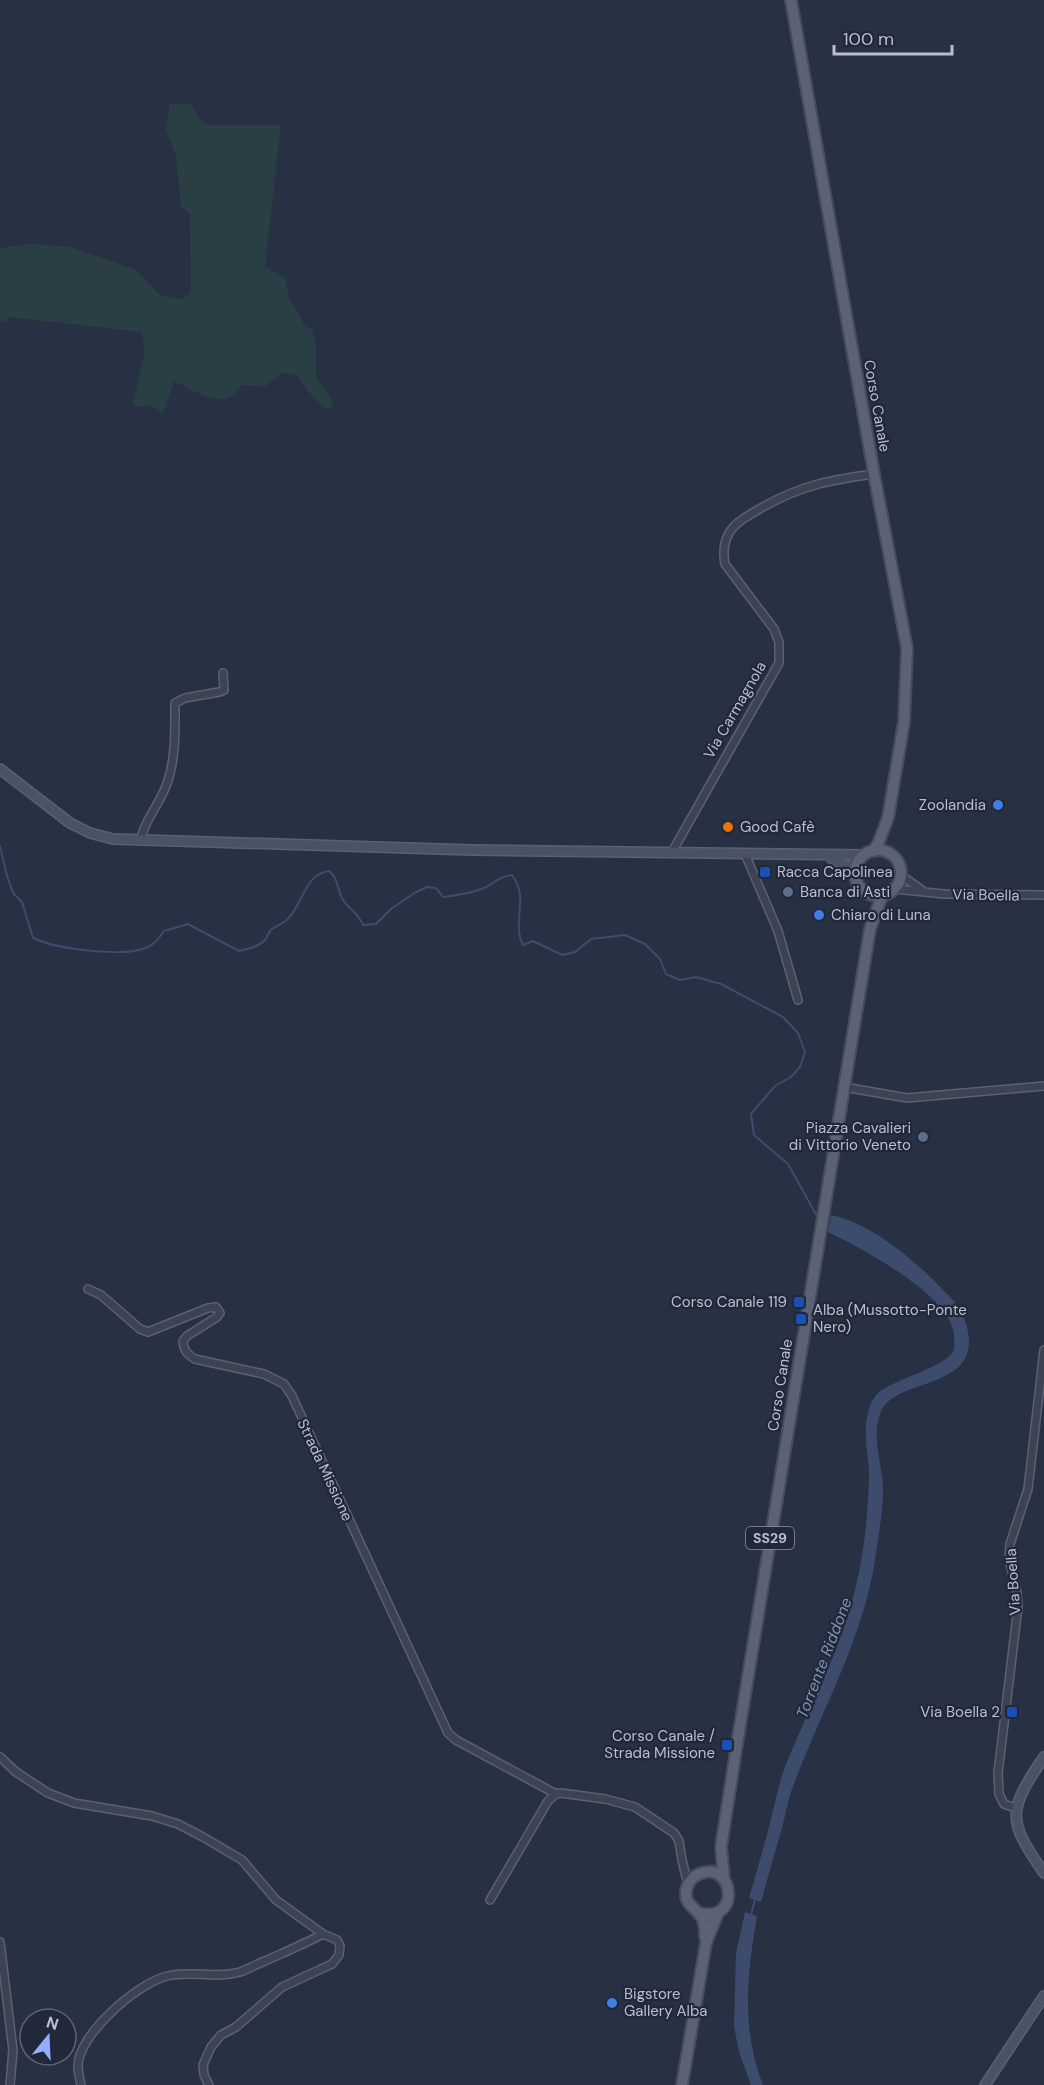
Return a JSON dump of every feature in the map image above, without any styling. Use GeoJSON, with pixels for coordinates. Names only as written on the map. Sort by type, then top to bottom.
{"type":"FeatureCollection","features":[{"type":"Feature","properties":{"kind":"main road","name":"Corso Canale"},"geometry":{"type":"LineString","coordinates":[[791,0],[874,474],[907,648],[904,722],[888,818],[888,837],[892,855],[900,865],[901,875]]}},
{"type":"Feature","properties":{"kind":"main road"},"geometry":{"type":"LineString","coordinates":[[0,769],[70,823],[90,833],[113,839],[824,856],[882,851],[892,855]]}},
{"type":"Feature","properties":{"kind":"main road","name":"Corso Canale"},"geometry":{"type":"LineString","coordinates":[[870,928],[867,893],[859,885],[856,872],[860,860],[878,844],[888,818]]}},
{"type":"Feature","properties":{"kind":"main road"},"geometry":{"type":"LineString","coordinates":[[824,856],[856,872]]}},
{"type":"Feature","properties":{"kind":"main road"},"geometry":{"type":"LineString","coordinates":[[867,893],[882,896],[895,889],[901,875]]}},
{"type":"Feature","properties":{"kind":"main road","name":"Corso Canale"},"geometry":{"type":"LineString","coordinates":[[706,1943],[704,1921],[688,1902],[686,1894],[691,1879],[714,1864],[721,1847],[870,928],[882,896]]}},
{"type":"Feature","properties":{"kind":"main road"},"geometry":{"type":"LineString","coordinates":[[1044,1757],[1024,1788],[1015,1808],[1016,1823],[1023,1843],[1044,1873]]}},
{"type":"Feature","properties":{"kind":"main road","name":"Corso Canale"},"geometry":{"type":"LineString","coordinates":[[682,2085],[706,1943],[718,1912],[729,1899],[728,1886],[724,1879],[721,1847]]}},
{"type":"Feature","properties":{"kind":"main road"},"geometry":{"type":"LineString","coordinates":[[705,1872],[713,1873],[724,1879]]}},
{"type":"Feature","properties":{"kind":"main road"},"geometry":{"type":"LineString","coordinates":[[699,1913],[712,1915],[718,1912]]}},
{"type":"Feature","properties":{"kind":"main road"},"geometry":{"type":"LineString","coordinates":[[985,2085],[1044,1996]]}},
{"type":"Feature","properties":{"kind":"street","name":"Via Carmagnola"},"geometry":{"type":"LineString","coordinates":[[672,852],[779,663],[779,642],[774,629],[725,564],[723,552],[729,532],[742,519],[775,500],[807,486],[874,474]]}},
{"type":"Feature","properties":{"kind":"street"},"geometry":{"type":"LineString","coordinates":[[141,841],[142,829],[162,795],[170,771],[175,729],[175,703],[185,698],[224,690],[223,673]]}},
{"type":"Feature","properties":{"kind":"street"},"geometry":{"type":"LineString","coordinates":[[745,854],[778,931],[798,1000]]}},
{"type":"Feature","properties":{"kind":"street"},"geometry":{"type":"LineString","coordinates":[[901,875],[927,893]]}},
{"type":"Feature","properties":{"kind":"street","name":"Via Boella"},"geometry":{"type":"LineString","coordinates":[[895,889],[927,893],[1044,896]]}},
{"type":"Feature","properties":{"kind":"street"},"geometry":{"type":"LineString","coordinates":[[844,1087],[907,1098],[1044,1086]]}},
{"type":"Feature","properties":{"kind":"street","name":"Strada Missione"},"geometry":{"type":"LineString","coordinates":[[88,1289],[101,1295],[140,1329],[148,1332],[208,1308],[216,1307],[220,1313],[217,1317],[183,1341],[187,1355],[195,1359],[264,1374],[284,1384],[292,1396],[448,1733],[456,1740],[556,1794],[605,1799],[640,1809],[674,1833],[679,1841],[688,1885]]}},
{"type":"Feature","properties":{"kind":"street","name":"Via Boella"},"geometry":{"type":"LineString","coordinates":[[1015,1808],[1004,1804],[999,1794],[998,1773],[1018,1607],[1009,1551],[1028,1489],[1044,1350]]}},
{"type":"Feature","properties":{"kind":"street"},"geometry":{"type":"LineString","coordinates":[[0,1757],[16,1772],[48,1793],[108,1810],[152,1816],[178,1824],[203,1837],[242,1860],[276,1900],[323,1934],[337,1940],[340,1946],[339,1955],[332,1964],[282,1987],[236,2027],[221,2035],[211,2047],[203,2065],[204,2075],[209,2085]]}},
{"type":"Feature","properties":{"kind":"street"},"geometry":{"type":"LineString","coordinates":[[490,1900],[548,1801],[556,1794]]}},
{"type":"Feature","properties":{"kind":"street"},"geometry":{"type":"LineString","coordinates":[[682,1860],[692,1869],[705,1872]]}},
{"type":"Feature","properties":{"kind":"street"},"geometry":{"type":"LineString","coordinates":[[81,2085],[77,2066],[82,2049],[94,2032],[129,1997],[154,1980],[188,1973],[216,1975],[239,1972],[323,1934]]}},
{"type":"Feature","properties":{"kind":"street"},"geometry":{"type":"LineString","coordinates":[[0,1942],[13,2050],[10,2085]]}},
{"type":"Feature","properties":{"kind":"green space"},"geometry":{"type":"Polygon","coordinates":[[[170,103],[192,104],[198,118],[208,125],[281,125],[265,267],[285,277],[289,297],[305,326],[312,330],[316,344],[316,378],[333,402],[332,409],[325,409],[306,389],[298,376],[284,372],[264,387],[242,385],[236,393],[228,398],[220,399],[211,398],[174,381],[163,414],[157,408],[150,406],[135,407],[133,402],[145,353],[142,332],[8,317],[4,322],[0,321],[0,248],[31,244],[71,247],[136,270],[159,294],[180,300],[191,292],[190,214],[181,207],[176,156],[166,130],[170,103]]]}},
{"type":"Feature","properties":{"kind":"water"},"geometry":{"type":"Polygon","coordinates":[[[831,1215],[862,1226],[892,1245],[920,1267],[957,1305],[966,1323],[969,1341],[966,1357],[957,1368],[944,1377],[899,1394],[887,1403],[880,1414],[877,1433],[883,1499],[868,1595],[850,1651],[792,1789],[761,1902],[749,1898],[781,1779],[841,1636],[858,1576],[868,1506],[869,1470],[866,1427],[870,1406],[884,1389],[932,1367],[950,1355],[954,1349],[954,1335],[949,1320],[938,1304],[902,1274],[828,1232],[831,1215]]]}},
{"type":"Feature","properties":{"kind":"water"},"geometry":{"type":"Polygon","coordinates":[[[745,1912],[757,1916],[748,2001],[751,2043],[763,2085],[751,2085],[739,2052],[734,2026],[736,1953],[745,1912]]]}},
{"type":"Feature","properties":{"kind":"waterway","name":"Torrente Riddone"},"geometry":{"type":"LineString","coordinates":[[0,846],[13,893],[22,902],[33,938],[57,946],[90,951],[124,952],[148,947],[164,931],[188,924],[239,951],[253,947],[265,940],[271,930],[289,918],[310,882],[321,873],[329,871],[336,880],[342,898],[363,925],[376,924],[391,909],[427,887],[436,888],[443,897],[465,894],[512,875],[520,893],[519,928],[523,945],[533,941],[562,955],[575,952],[591,939],[625,935],[645,944],[660,959],[666,974],[680,980],[696,977],[721,984],[783,1017],[798,1033],[805,1052],[800,1067],[791,1077],[775,1086],[751,1114],[754,1135],[788,1164],[818,1218]]}},
{"type":"Feature","properties":{"kind":"waterway","name":"Torrente Riddone"},"geometry":{"type":"LineString","coordinates":[[751,1915],[755,1900]]}},
{"type":"Feature","properties":{"kind":"place","name":"Zoolandia"},"geometry":{"type":"Point","coordinates":[998,805]}},
{"type":"Feature","properties":{"kind":"place","name":"Good Cafè"},"geometry":{"type":"Point","coordinates":[728,827]}},
{"type":"Feature","properties":{"kind":"place","name":"Racca Capolinea"},"geometry":{"type":"Point","coordinates":[765,872]}},
{"type":"Feature","properties":{"kind":"place","name":"Banca di Asti"},"geometry":{"type":"Point","coordinates":[788,892]}},
{"type":"Feature","properties":{"kind":"place","name":"Chiaro di Luna"},"geometry":{"type":"Point","coordinates":[819,915]}},
{"type":"Feature","properties":{"kind":"place","name":"Piazza Cavalieri di Vittorio Veneto"},"geometry":{"type":"Point","coordinates":[923,1137]}},
{"type":"Feature","properties":{"kind":"place","name":"Corso Canale 119"},"geometry":{"type":"Point","coordinates":[799,1302]}},
{"type":"Feature","properties":{"kind":"place","name":"Alba (Mussotto-Ponte Nero)"},"geometry":{"type":"Point","coordinates":[801,1319]}},
{"type":"Feature","properties":{"kind":"place","name":"Via Boella 2"},"geometry":{"type":"Point","coordinates":[1012,1712]}},
{"type":"Feature","properties":{"kind":"place","name":"Corso Canale / Strada Missione"},"geometry":{"type":"Point","coordinates":[727,1745]}},
{"type":"Feature","properties":{"kind":"place","name":"Bigstore Gallery Alba"},"geometry":{"type":"Point","coordinates":[612,2003]}}]}
